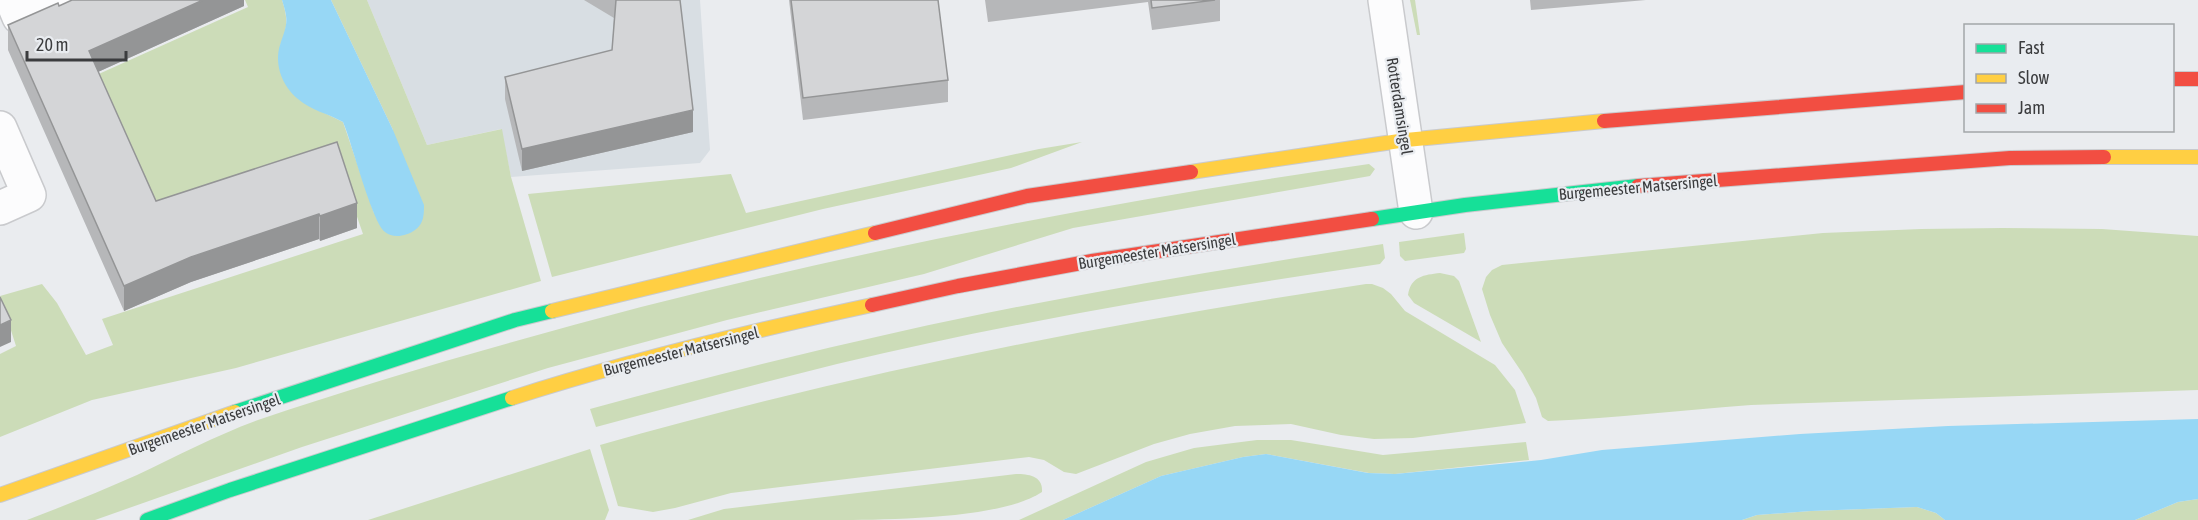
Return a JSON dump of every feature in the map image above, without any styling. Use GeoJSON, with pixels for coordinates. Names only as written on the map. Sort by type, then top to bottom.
{"type":"FeatureCollection","features":[{"type":"Feature","properties":{"kind":"main road"},"geometry":{"type":"LineString","coordinates":[[2174,79],[2198,79]]}},
{"type":"Feature","properties":{"kind":"main road","name":"Burgemeester Matsersingel"},"geometry":{"type":"LineString","coordinates":[[0,495],[262,403],[515,320],[1028,196],[1406,140],[1668,115],[1964,92]]}},
{"type":"Feature","properties":{"kind":"main road","name":"Burgemeester Matsersingel"},"geometry":{"type":"LineString","coordinates":[[147,520],[230,490],[630,362],[784,324],[958,286],[1092,261],[1416,212],[1650,185],[2010,158],[2198,157]]}},
{"type":"Feature","properties":{"kind":"street"},"geometry":{"type":"LineString","coordinates":[[12,0],[19,17],[59,0]]}},
{"type":"Feature","properties":{"kind":"street","name":"Rotterdamsingel"},"geometry":{"type":"LineString","coordinates":[[1384,0],[1416,212]]}},
{"type":"Feature","properties":{"kind":"street"},"geometry":{"type":"LineString","coordinates":[[0,128],[29,195],[0,208]]}},
{"type":"Feature","properties":{"kind":"shaded area"},"geometry":{"type":"Polygon","coordinates":[[[367,0],[700,0],[710,150],[700,163],[511,177],[501,129],[427,145],[367,0]]]}},
{"type":"Feature","properties":{"kind":"green space"},"geometry":{"type":"Polygon","coordinates":[[[245,0],[282,0],[286,23],[285,34],[280,46],[308,105],[343,122],[374,213],[393,130],[331,0],[367,0],[427,145],[502,129],[511,177],[541,281],[236,368],[92,400],[0,437],[0,354],[16,346],[0,296],[42,284],[57,303],[86,355],[113,345],[102,319],[363,234],[337,159],[156,220],[92,77],[248,7],[245,0]]]}},
{"type":"Feature","properties":{"kind":"green space"},"geometry":{"type":"Polygon","coordinates":[[[1410,0],[1415,0],[1420,35],[1417,35],[1410,0]]]}},
{"type":"Feature","properties":{"kind":"green space"},"geometry":{"type":"Polygon","coordinates":[[[1082,142],[1011,168],[823,209],[552,277],[528,194],[731,174],[746,213],[1039,149],[1082,142]]]}},
{"type":"Feature","properties":{"kind":"green space"},"geometry":{"type":"Polygon","coordinates":[[[1369,164],[1375,169],[1370,176],[1073,228],[924,274],[727,320],[548,368],[302,447],[95,520],[27,520],[123,481],[258,420],[449,360],[641,307],[822,264],[1003,226],[1186,193],[1369,164]]]}},
{"type":"Feature","properties":{"kind":"green space"},"geometry":{"type":"Polygon","coordinates":[[[2002,228],[2102,229],[2198,236],[2198,390],[1751,405],[1548,421],[1542,417],[1536,398],[1502,343],[1482,289],[1486,277],[1492,270],[1502,265],[1823,233],[2002,228]]]}},
{"type":"Feature","properties":{"kind":"green space"},"geometry":{"type":"Polygon","coordinates":[[[1464,233],[1466,249],[1464,253],[1405,261],[1400,256],[1399,242],[1464,233]]]}},
{"type":"Feature","properties":{"kind":"green space"},"geometry":{"type":"Polygon","coordinates":[[[1383,244],[1385,258],[1380,264],[1175,296],[904,348],[596,427],[590,409],[782,359],[958,319],[1140,284],[1383,244]]]}},
{"type":"Feature","properties":{"kind":"green space"},"geometry":{"type":"Polygon","coordinates":[[[1440,273],[1454,276],[1459,281],[1481,342],[1414,303],[1408,295],[1415,280],[1440,273]]]}},
{"type":"Feature","properties":{"kind":"green space"},"geometry":{"type":"Polygon","coordinates":[[[1366,284],[1383,288],[1405,311],[1495,365],[1515,390],[1526,423],[1413,438],[1374,439],[1341,435],[1291,424],[1235,426],[1190,434],[1154,444],[1076,474],[1064,472],[1044,460],[1029,457],[731,493],[653,512],[618,506],[600,445],[790,395],[981,352],[1173,315],[1366,284]]]}},
{"type":"Feature","properties":{"kind":"green space"},"geometry":{"type":"Polygon","coordinates":[[[1257,440],[1291,440],[1383,455],[1526,442],[1529,460],[1395,474],[1369,473],[1266,454],[1161,476],[1063,520],[1019,520],[1146,462],[1194,448],[1257,440]]]}},
{"type":"Feature","properties":{"kind":"green space"},"geometry":{"type":"Polygon","coordinates":[[[590,449],[609,510],[605,520],[368,520],[590,449]]]}},
{"type":"Feature","properties":{"kind":"green space"},"geometry":{"type":"Polygon","coordinates":[[[1016,474],[1030,475],[1038,479],[1042,492],[1023,501],[970,513],[876,520],[688,520],[724,509],[1016,474]]]}},
{"type":"Feature","properties":{"kind":"green space"},"geometry":{"type":"Polygon","coordinates":[[[2198,499],[2198,520],[2135,520],[2178,502],[2198,499]]]}},
{"type":"Feature","properties":{"kind":"green space"},"geometry":{"type":"Polygon","coordinates":[[[1917,507],[1936,513],[1945,520],[1742,520],[1757,515],[1917,507]]]}},
{"type":"Feature","properties":{"kind":"water"},"geometry":{"type":"Polygon","coordinates":[[[282,0],[331,0],[393,130],[424,205],[422,222],[412,232],[396,236],[385,232],[374,214],[343,122],[303,103],[292,94],[284,81],[278,60],[286,23],[282,0]]]}},
{"type":"Feature","properties":{"kind":"water"},"geometry":{"type":"Polygon","coordinates":[[[2198,419],[2198,499],[2178,502],[2135,520],[1945,520],[1936,513],[1917,507],[1757,515],[1742,520],[1063,520],[1161,476],[1266,454],[1368,473],[1395,474],[1541,460],[1602,450],[1800,434],[1948,426],[2198,419]]]}},
{"type":"Feature","properties":{"kind":"building"},"geometry":{"type":"Polygon","coordinates":[[[72,0],[203,0],[89,51],[156,201],[337,142],[357,203],[191,257],[124,286],[8,25],[58,3],[59,6],[72,0]]]}},
{"type":"Feature","properties":{"kind":"building"},"geometry":{"type":"Polygon","coordinates":[[[616,0],[680,0],[693,110],[522,149],[505,77],[612,50],[616,0]]]}},
{"type":"Feature","properties":{"kind":"building"},"geometry":{"type":"Polygon","coordinates":[[[791,0],[938,0],[948,80],[803,98],[791,0]]]}},
{"type":"Feature","properties":{"kind":"building"},"geometry":{"type":"Polygon","coordinates":[[[1151,0],[1215,0],[1152,8],[1151,0]]]}},
{"type":"Feature","properties":{"kind":"building"},"geometry":{"type":"Polygon","coordinates":[[[0,297],[11,320],[0,325],[0,297]]]}},
{"type":"Feature","properties":{"kind":"traffic: fast"},"geometry":{"type":"LineString","coordinates":[[1372,219],[1465,205],[1638,186]]}},
{"type":"Feature","properties":{"kind":"traffic: fast"},"geometry":{"type":"LineString","coordinates":[[235,412],[515,320],[552,311]]}},
{"type":"Feature","properties":{"kind":"traffic: fast"},"geometry":{"type":"LineString","coordinates":[[147,520],[230,490],[512,398]]}},
{"type":"Feature","properties":{"kind":"traffic: slow"},"geometry":{"type":"LineString","coordinates":[[1191,172],[1406,140],[1604,121]]}},
{"type":"Feature","properties":{"kind":"traffic: slow"},"geometry":{"type":"LineString","coordinates":[[2104,157],[2198,157]]}},
{"type":"Feature","properties":{"kind":"traffic: slow"},"geometry":{"type":"LineString","coordinates":[[552,311],[875,233]]}},
{"type":"Feature","properties":{"kind":"traffic: slow"},"geometry":{"type":"LineString","coordinates":[[512,398],[691,347],[872,305]]}},
{"type":"Feature","properties":{"kind":"traffic: slow"},"geometry":{"type":"LineString","coordinates":[[0,495],[235,412]]}},
{"type":"Feature","properties":{"kind":"traffic: jam"},"geometry":{"type":"LineString","coordinates":[[2174,79],[2198,79]]}},
{"type":"Feature","properties":{"kind":"traffic: jam"},"geometry":{"type":"LineString","coordinates":[[1604,121],[1964,92]]}},
{"type":"Feature","properties":{"kind":"traffic: jam"},"geometry":{"type":"LineString","coordinates":[[1638,186],[2010,158],[2104,157]]}},
{"type":"Feature","properties":{"kind":"traffic: jam"},"geometry":{"type":"LineString","coordinates":[[875,233],[1027,196],[1191,172]]}},
{"type":"Feature","properties":{"kind":"traffic: jam"},"geometry":{"type":"LineString","coordinates":[[872,305],[1092,261],[1372,219]]}}]}
